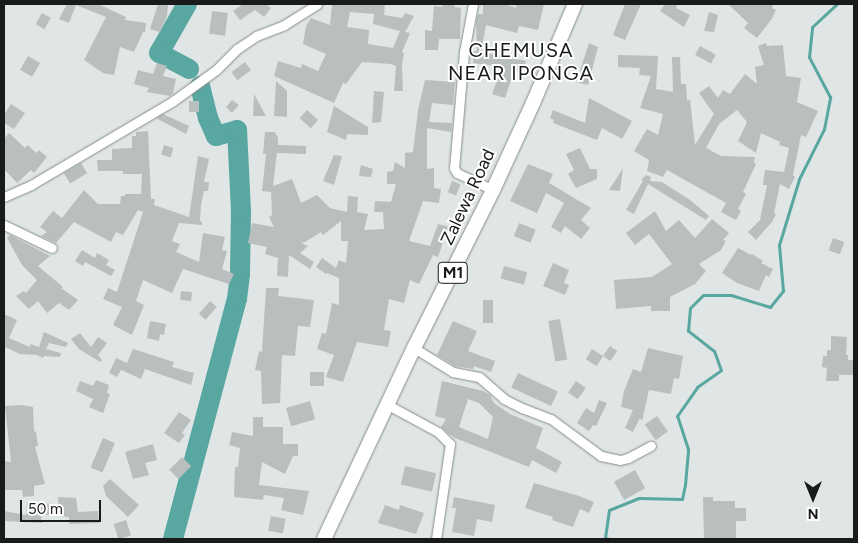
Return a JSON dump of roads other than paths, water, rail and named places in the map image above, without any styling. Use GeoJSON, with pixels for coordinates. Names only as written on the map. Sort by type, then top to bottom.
{"type":"FeatureCollection","features":[{"type":"Feature","properties":{"kind":"highway","name":"Zalewa Road"},"geometry":{"type":"LineString","coordinates":[[324,539],[414,348],[493,190],[533,103],[574,4]]}},
{"type":"Feature","properties":{"kind":"street"},"geometry":{"type":"LineString","coordinates":[[4,197],[31,185],[173,101],[188,88],[216,70],[237,49],[256,36],[284,25],[317,4]]}},
{"type":"Feature","properties":{"kind":"street"},"geometry":{"type":"LineString","coordinates":[[473,4],[464,52],[454,168],[457,173],[493,190]]}},
{"type":"Feature","properties":{"kind":"street"},"geometry":{"type":"LineString","coordinates":[[4,225],[52,248]]}},
{"type":"Feature","properties":{"kind":"street"},"geometry":{"type":"LineString","coordinates":[[414,348],[453,372],[479,377],[504,399],[522,408],[551,418],[601,456],[620,460],[651,446]]}},
{"type":"Feature","properties":{"kind":"street"},"geometry":{"type":"LineString","coordinates":[[388,405],[438,432],[450,444],[436,539]]}},
{"type":"Feature","properties":{"kind":"waterway"},"geometry":{"type":"LineString","coordinates":[[187,4],[159,53],[189,69]]}},
{"type":"Feature","properties":{"kind":"waterway"},"geometry":{"type":"LineString","coordinates":[[609,539],[605,538],[609,510],[639,498],[682,499],[688,449],[677,416],[697,387],[721,370],[714,351],[688,331],[690,308],[703,295],[731,295],[770,307],[783,291],[779,245],[799,179],[824,129],[830,97],[809,57],[812,27],[837,4]]}},
{"type":"Feature","properties":{"kind":"waterway"},"geometry":{"type":"LineString","coordinates":[[173,539],[237,299],[240,273],[241,211],[237,130],[216,136],[208,118],[200,86]]}},
{"type":"Feature","properties":{"kind":"district","name":"CHEMUSA NEAR IPONGA"},"geometry":{"type":"Point","coordinates":[521,62]}}]}
